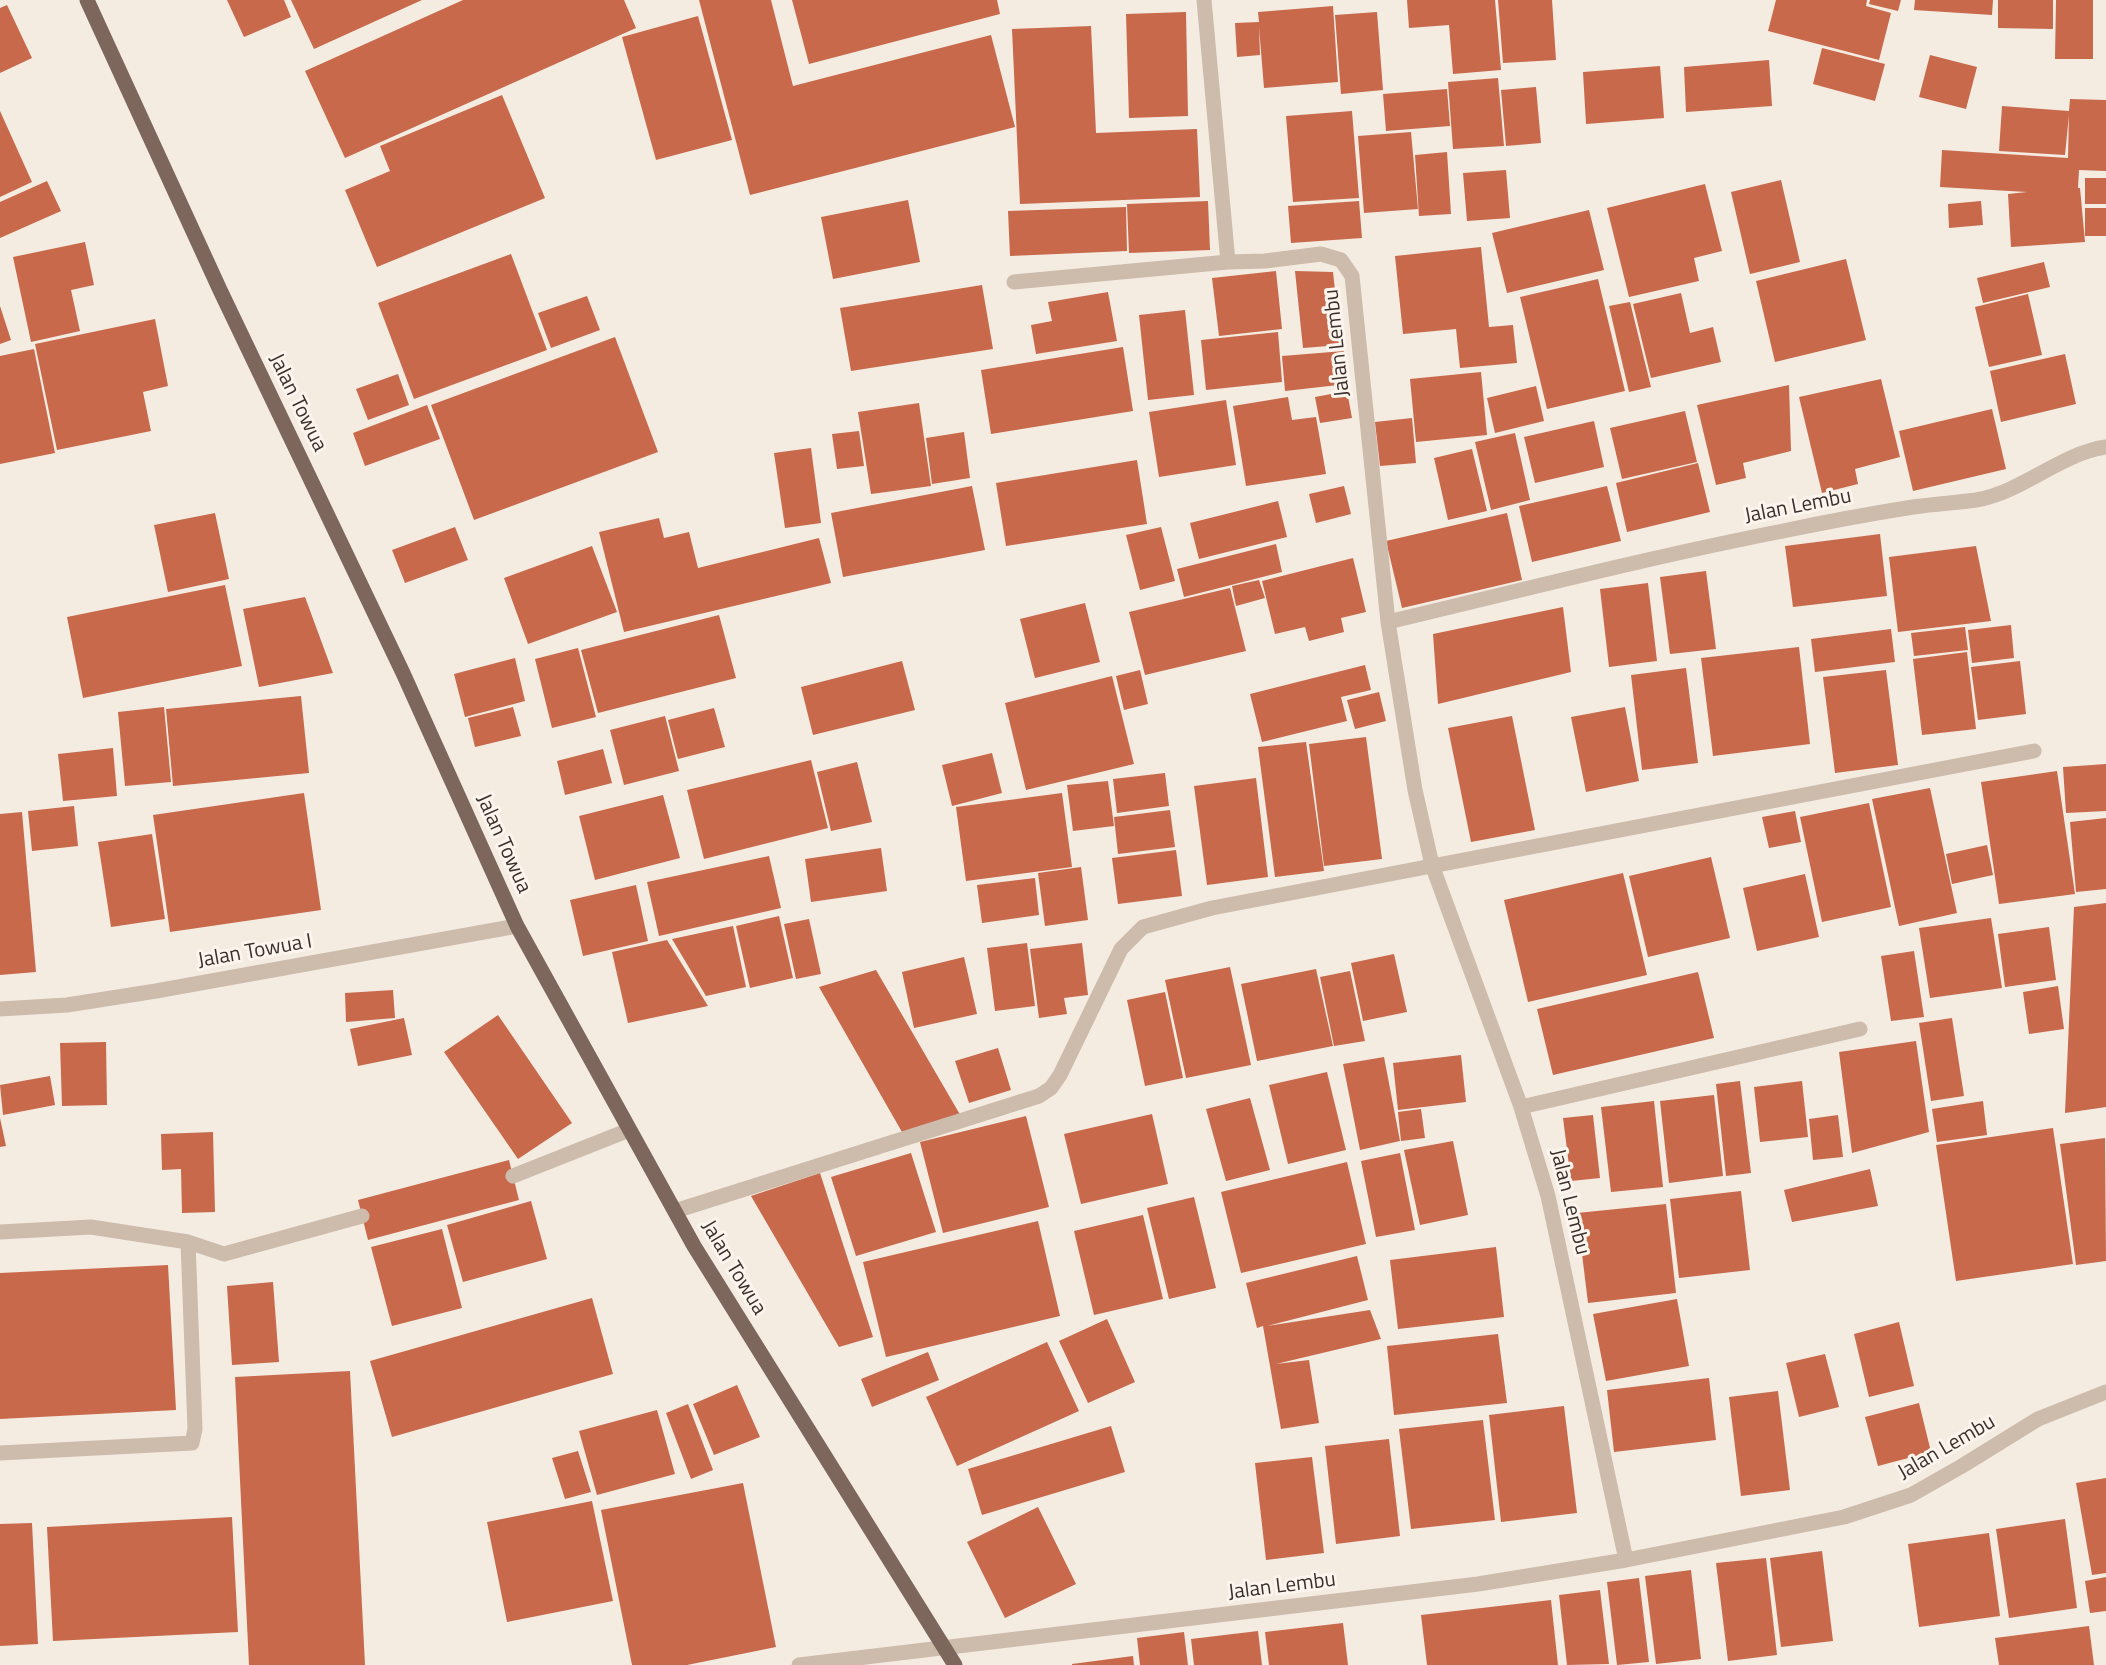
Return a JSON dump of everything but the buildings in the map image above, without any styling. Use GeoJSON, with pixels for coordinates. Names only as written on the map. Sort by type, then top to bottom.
{"type":"FeatureCollection","features":[{"type":"Feature","properties":{"kind":"main road","name":"Jalan Towua"},"geometry":{"type":"LineString","coordinates":[[87,0],[220,290],[404,673],[517,926],[700,1256],[955,1665]]}},
{"type":"Feature","properties":{"kind":"street"},"geometry":{"type":"LineString","coordinates":[[1203,0],[1228,262]]}},
{"type":"Feature","properties":{"kind":"street","name":"Jalan Lembu"},"geometry":{"type":"LineString","coordinates":[[1014,282],[1228,262],[1265,261],[1321,254],[1341,260],[1352,276],[1388,622],[1415,790],[1432,865],[1521,1107],[1548,1196],[1626,1560]]}},
{"type":"Feature","properties":{"kind":"street","name":"Jalan Lembu"},"geometry":{"type":"LineString","coordinates":[[1388,622],[1632,563],[1771,533],[1913,507],[1978,500],[2013,489],[2072,458],[2106,447]]}},
{"type":"Feature","properties":{"kind":"street"},"geometry":{"type":"LineString","coordinates":[[675,1211],[1039,1096],[1051,1088],[1060,1075],[1121,949],[1143,927],[1212,908],[2034,751]]}},
{"type":"Feature","properties":{"kind":"street","name":"Jalan Towua I"},"geometry":{"type":"LineString","coordinates":[[0,1009],[68,1005],[517,926]]}},
{"type":"Feature","properties":{"kind":"street"},"geometry":{"type":"LineString","coordinates":[[1521,1107],[1860,1029]]}},
{"type":"Feature","properties":{"kind":"street"},"geometry":{"type":"LineString","coordinates":[[513,1176],[629,1130]]}},
{"type":"Feature","properties":{"kind":"street"},"geometry":{"type":"LineString","coordinates":[[0,1232],[91,1227],[188,1242],[224,1254],[362,1216]]}},
{"type":"Feature","properties":{"kind":"street"},"geometry":{"type":"LineString","coordinates":[[0,1453],[192,1443],[195,1429],[188,1242]]}},
{"type":"Feature","properties":{"kind":"street","name":"Jalan Lembu"},"geometry":{"type":"LineString","coordinates":[[799,1665],[1467,1585],[1626,1560],[1844,1517],[1911,1495],[2038,1419],[2106,1392]]}}]}
